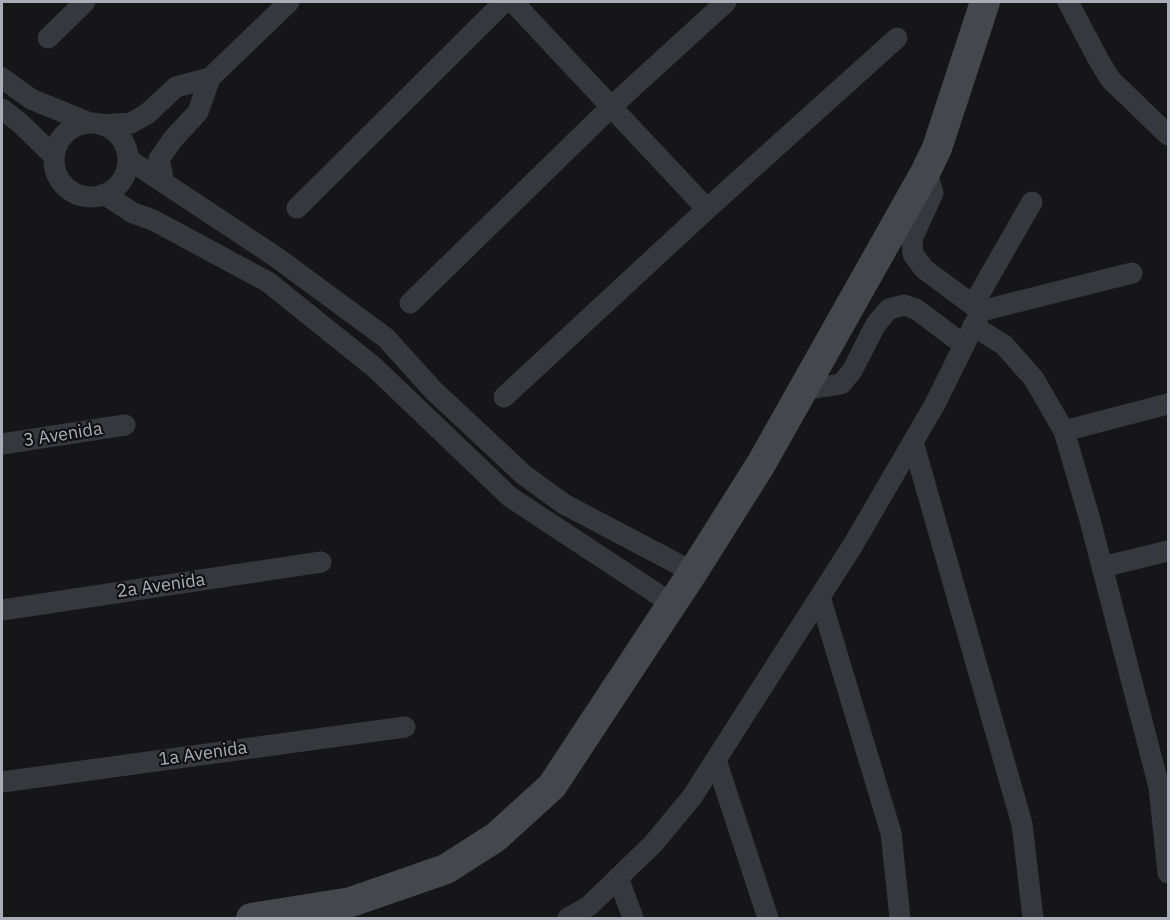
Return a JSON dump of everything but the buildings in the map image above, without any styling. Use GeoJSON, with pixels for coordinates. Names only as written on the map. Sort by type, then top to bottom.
{"type":"FeatureCollection","features":[{"type":"Feature","properties":{"kind":"main road"},"geometry":{"type":"LineString","coordinates":[[250,918],[351,902],[446,869],[496,837],[552,786],[761,464],[926,171],[937,148],[985,2]]}},
{"type":"Feature","properties":{"kind":"street"},"geometry":{"type":"LineString","coordinates":[[48,38],[85,2]]}},
{"type":"Feature","properties":{"kind":"street"},"geometry":{"type":"LineString","coordinates":[[164,183],[159,159],[173,139],[198,112],[210,78],[289,2]]}},
{"type":"Feature","properties":{"kind":"street"},"geometry":{"type":"LineString","coordinates":[[297,208],[504,2]]}},
{"type":"Feature","properties":{"kind":"street"},"geometry":{"type":"LineString","coordinates":[[513,2],[707,209]]}},
{"type":"Feature","properties":{"kind":"street"},"geometry":{"type":"LineString","coordinates":[[410,303],[611,107],[726,2]]}},
{"type":"Feature","properties":{"kind":"street"},"geometry":{"type":"LineString","coordinates":[[1068,2],[1110,79],[1168,135]]}},
{"type":"Feature","properties":{"kind":"street"},"geometry":{"type":"LineString","coordinates":[[504,397],[707,209],[897,38]]}},
{"type":"Feature","properties":{"kind":"street"},"geometry":{"type":"LineString","coordinates":[[2,78],[31,99],[96,124],[112,130],[121,138],[128,159],[122,181],[104,195],[85,196],[69,189],[57,174],[54,156],[63,136],[80,124],[96,124],[131,123],[147,114],[176,87],[210,78]]}},
{"type":"Feature","properties":{"kind":"street"},"geometry":{"type":"LineString","coordinates":[[2,109],[54,156]]}},
{"type":"Feature","properties":{"kind":"street"},"geometry":{"type":"LineString","coordinates":[[128,159],[276,257],[386,338],[434,391],[524,475],[564,504],[693,572]]}},
{"type":"Feature","properties":{"kind":"street"},"geometry":{"type":"LineString","coordinates":[[926,171],[933,193],[912,239],[914,254],[924,269],[976,314],[1034,379],[1064,431],[1102,567],[1158,787],[1168,873]]}},
{"type":"Feature","properties":{"kind":"street"},"geometry":{"type":"LineString","coordinates":[[104,195],[133,213],[153,220],[268,282],[374,367],[510,497],[671,603]]}},
{"type":"Feature","properties":{"kind":"street"},"geometry":{"type":"LineString","coordinates":[[568,918],[589,906],[660,836],[692,797],[717,760],[820,597],[935,404],[964,345],[976,314],[1032,202]]}},
{"type":"Feature","properties":{"kind":"street"},"geometry":{"type":"LineString","coordinates":[[976,314],[1132,273]]}},
{"type":"Feature","properties":{"kind":"street"},"geometry":{"type":"LineString","coordinates":[[803,390],[841,384],[852,371],[876,324],[889,309],[904,304],[916,309],[964,345]]}},
{"type":"Feature","properties":{"kind":"street"},"geometry":{"type":"LineString","coordinates":[[1064,431],[1168,404]]}},
{"type":"Feature","properties":{"kind":"street","name":"3 Avenida"},"geometry":{"type":"LineString","coordinates":[[2,444],[125,425]]}},
{"type":"Feature","properties":{"kind":"street"},"geometry":{"type":"LineString","coordinates":[[913,442],[1022,824],[1033,918]]}},
{"type":"Feature","properties":{"kind":"street"},"geometry":{"type":"LineString","coordinates":[[1102,567],[1168,551]]}},
{"type":"Feature","properties":{"kind":"street","name":"2a Avenida"},"geometry":{"type":"LineString","coordinates":[[2,610],[321,562]]}},
{"type":"Feature","properties":{"kind":"street"},"geometry":{"type":"LineString","coordinates":[[820,597],[891,833],[900,918]]}},
{"type":"Feature","properties":{"kind":"street","name":"1a Avenida"},"geometry":{"type":"LineString","coordinates":[[2,782],[405,727]]}},
{"type":"Feature","properties":{"kind":"street"},"geometry":{"type":"LineString","coordinates":[[717,760],[768,918]]}},
{"type":"Feature","properties":{"kind":"street"},"geometry":{"type":"LineString","coordinates":[[618,877],[633,918]]}}]}
